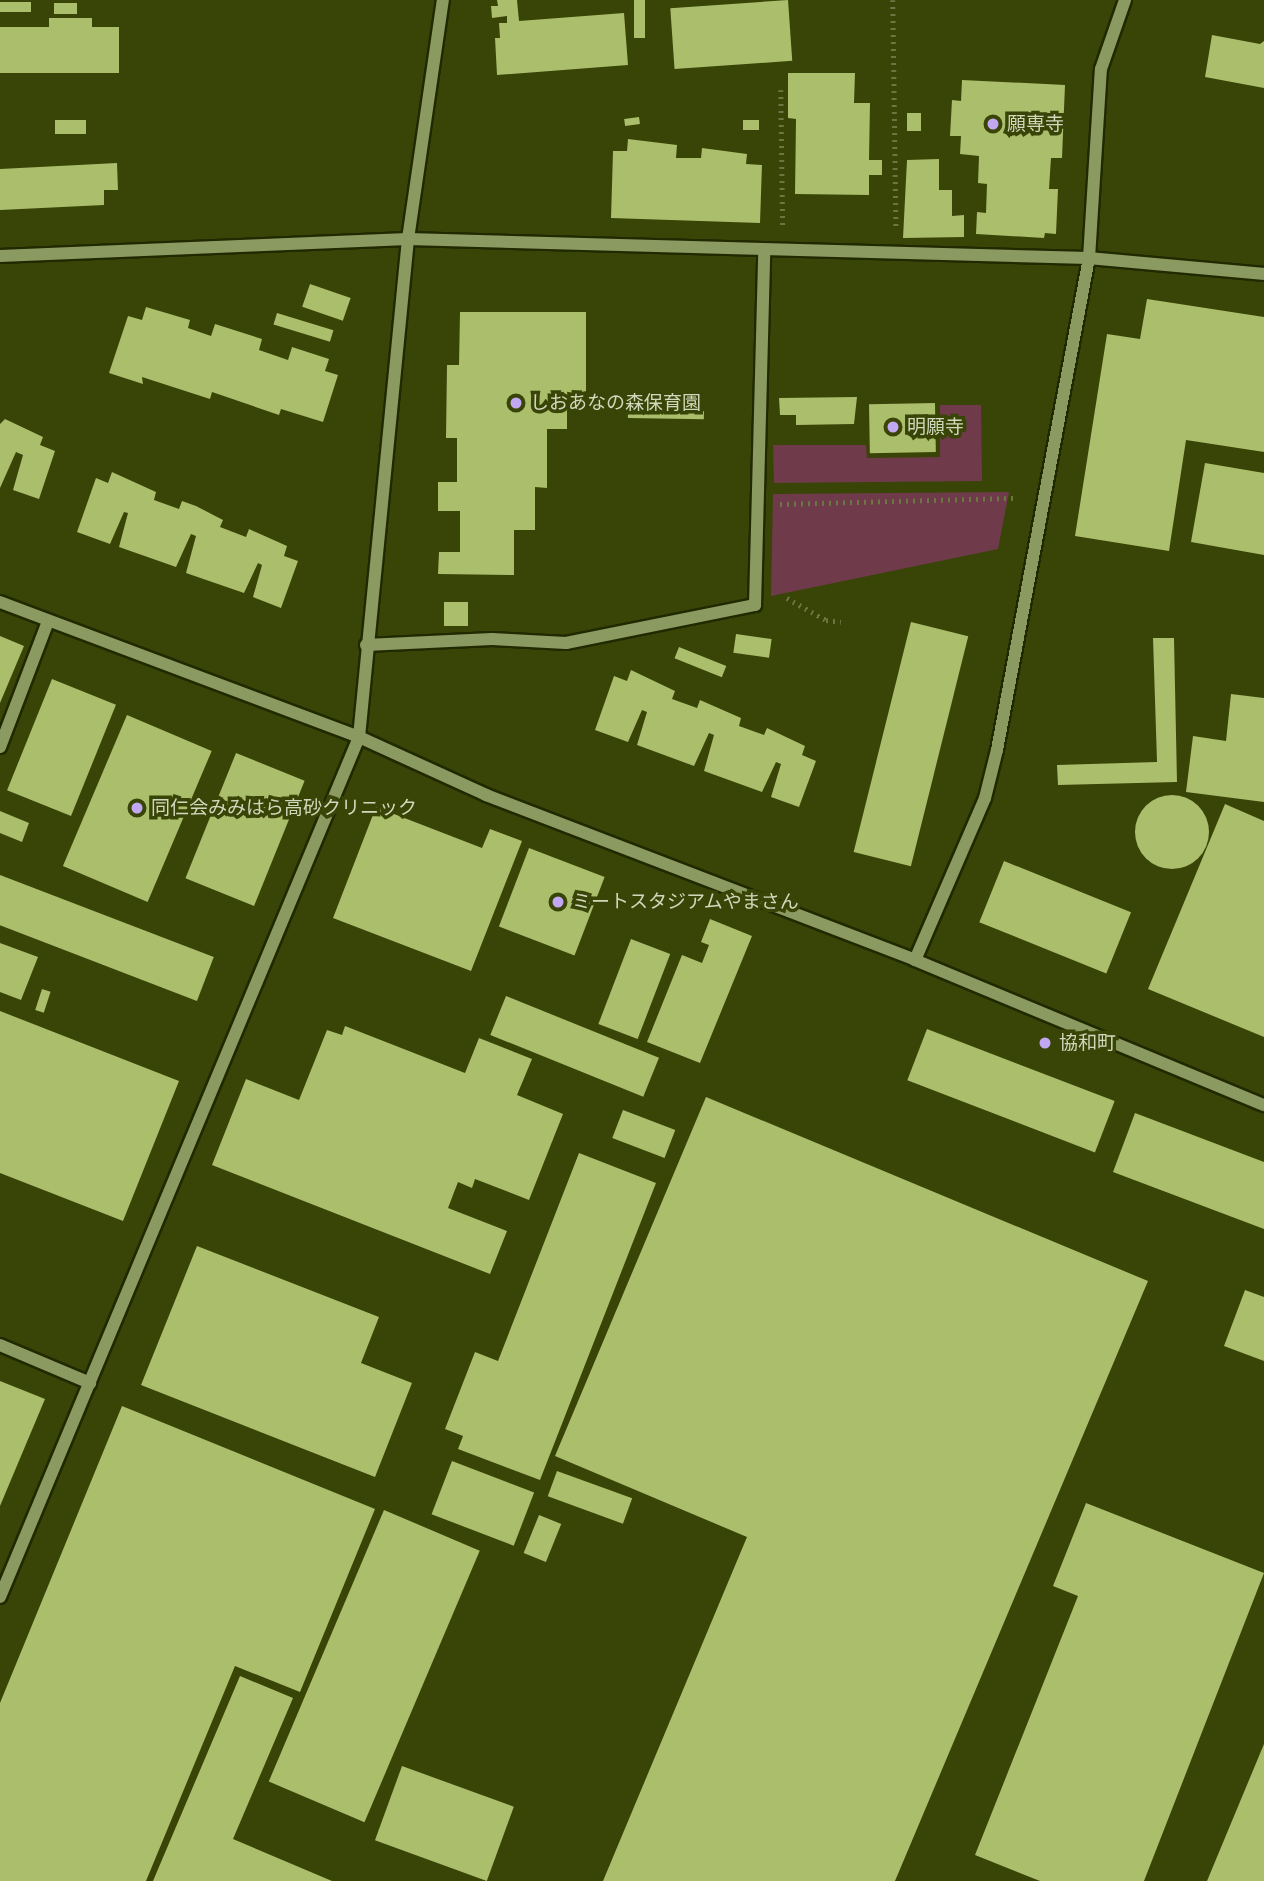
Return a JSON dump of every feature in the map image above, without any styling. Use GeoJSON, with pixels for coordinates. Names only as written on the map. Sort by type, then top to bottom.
{"type":"FeatureCollection","features":[{"type":"Feature","properties":{"kind":"street"},"geometry":{"type":"LineString","coordinates":[[0,1597],[359,737],[408,239],[443,0]]}},
{"type":"Feature","properties":{"kind":"street"},"geometry":{"type":"LineString","coordinates":[[915,961],[985,798],[1089,258],[1101,69],[1125,0]]}},
{"type":"Feature","properties":{"kind":"street"},"geometry":{"type":"LineString","coordinates":[[0,256],[408,239],[783,253],[1089,258],[1264,274]]}},
{"type":"Feature","properties":{"kind":"street"},"geometry":{"type":"LineString","coordinates":[[366,645],[492,639],[566,643],[755,606],[764,252]]}},
{"type":"Feature","properties":{"kind":"street"},"geometry":{"type":"LineString","coordinates":[[0,602],[359,737],[486,794],[915,961],[1264,1105]]}},
{"type":"Feature","properties":{"kind":"street"},"geometry":{"type":"LineString","coordinates":[[0,747],[48,621]]}},
{"type":"Feature","properties":{"kind":"street"},"geometry":{"type":"LineString","coordinates":[[0,1345],[90,1383]]}},
{"type":"Feature","properties":{"kind":"path"},"geometry":{"type":"LineString","coordinates":[[893,0],[896,254]]}},
{"type":"Feature","properties":{"kind":"path"},"geometry":{"type":"LineString","coordinates":[[781,90],[783,253]]}},
{"type":"Feature","properties":{"kind":"path"},"geometry":{"type":"LineString","coordinates":[[758,505],[1014,498]]}},
{"type":"Feature","properties":{"kind":"path"},"geometry":{"type":"LineString","coordinates":[[787,598],[826,620],[841,622]]}},
{"type":"Feature","properties":{"kind":"shaded area"},"geometry":{"type":"Polygon","coordinates":[[[940,405],[981,405],[982,481],[774,483],[773,445],[866,445],[867,458],[940,457],[940,405]]]}},
{"type":"Feature","properties":{"kind":"shaded area"},"geometry":{"type":"Polygon","coordinates":[[[1009,492],[998,549],[771,596],[773,494],[1009,492]]]}},
{"type":"Feature","properties":{"kind":"building"},"geometry":{"type":"Polygon","coordinates":[[[497,0],[517,0],[519,21],[624,13],[628,65],[497,75],[495,38],[500,38],[499,23],[507,23],[507,16],[492,18],[491,6],[498,6],[497,0]]]}},
{"type":"Feature","properties":{"kind":"building"},"geometry":{"type":"Polygon","coordinates":[[[634,0],[645,0],[645,38],[634,38],[634,0]]]}},
{"type":"Feature","properties":{"kind":"building"},"geometry":{"type":"Polygon","coordinates":[[[788,0],[792,61],[675,69],[670,8],[788,0]]]}},
{"type":"Feature","properties":{"kind":"building"},"geometry":{"type":"Polygon","coordinates":[[[0,2],[31,2],[31,12],[0,12],[0,2]]]}},
{"type":"Feature","properties":{"kind":"building"},"geometry":{"type":"Polygon","coordinates":[[[54,3],[77,3],[77,14],[54,14],[54,3]]]}},
{"type":"Feature","properties":{"kind":"building"},"geometry":{"type":"Polygon","coordinates":[[[49,18],[92,18],[92,27],[119,27],[119,73],[0,73],[0,27],[49,27],[49,18]]]}},
{"type":"Feature","properties":{"kind":"building"},"geometry":{"type":"Polygon","coordinates":[[[1212,35],[1260,44],[1264,41],[1264,88],[1205,77],[1212,35]]]}},
{"type":"Feature","properties":{"kind":"building"},"geometry":{"type":"Polygon","coordinates":[[[788,73],[855,73],[854,103],[870,103],[869,160],[882,160],[882,175],[869,175],[869,195],[795,194],[796,119],[788,118],[788,73]]]}},
{"type":"Feature","properties":{"kind":"building"},"geometry":{"type":"Polygon","coordinates":[[[962,80],[1065,85],[1062,158],[1051,158],[1049,189],[1058,189],[1056,234],[1045,233],[1044,238],[976,234],[977,212],[986,213],[987,184],[978,183],[979,156],[960,154],[961,136],[950,136],[952,100],[961,101],[962,80]]]}},
{"type":"Feature","properties":{"kind":"building"},"geometry":{"type":"Polygon","coordinates":[[[907,113],[921,113],[921,131],[907,131],[907,113]]]}},
{"type":"Feature","properties":{"kind":"building"},"geometry":{"type":"Polygon","coordinates":[[[639,117],[640,124],[625,126],[624,119],[639,117]]]}},
{"type":"Feature","properties":{"kind":"building"},"geometry":{"type":"Polygon","coordinates":[[[55,120],[86,120],[86,134],[55,134],[55,120]]]}},
{"type":"Feature","properties":{"kind":"building"},"geometry":{"type":"Polygon","coordinates":[[[743,120],[759,120],[759,130],[743,130],[743,120]]]}},
{"type":"Feature","properties":{"kind":"building"},"geometry":{"type":"Polygon","coordinates":[[[628,139],[677,145],[676,158],[701,158],[702,148],[747,154],[746,164],[762,165],[760,223],[611,218],[613,151],[627,151],[628,139]]]}},
{"type":"Feature","properties":{"kind":"building"},"geometry":{"type":"Polygon","coordinates":[[[939,159],[939,190],[952,190],[952,216],[964,215],[964,237],[903,238],[907,160],[939,159]]]}},
{"type":"Feature","properties":{"kind":"building"},"geometry":{"type":"Polygon","coordinates":[[[117,163],[118,190],[104,190],[104,205],[0,210],[0,169],[117,163]]]}},
{"type":"Feature","properties":{"kind":"building"},"geometry":{"type":"Polygon","coordinates":[[[310,284],[351,298],[343,321],[302,307],[310,284]]]}},
{"type":"Feature","properties":{"kind":"building"},"geometry":{"type":"Polygon","coordinates":[[[1147,299],[1264,317],[1264,452],[1186,440],[1169,551],[1075,536],[1107,334],[1140,339],[1147,299]]]}},
{"type":"Feature","properties":{"kind":"building"},"geometry":{"type":"Polygon","coordinates":[[[146,307],[190,320],[188,328],[211,336],[215,324],[262,339],[259,350],[288,360],[292,347],[329,359],[325,371],[338,375],[323,422],[281,409],[279,415],[212,392],[210,399],[142,377],[143,384],[109,373],[128,316],[142,320],[146,307]]]}},
{"type":"Feature","properties":{"kind":"building"},"geometry":{"type":"Polygon","coordinates":[[[460,312],[586,312],[586,410],[567,410],[567,429],[547,429],[547,488],[535,487],[535,530],[514,530],[514,575],[438,574],[439,552],[460,552],[460,511],[438,511],[438,482],[457,482],[457,438],[446,438],[447,365],[459,365],[460,312]]]}},
{"type":"Feature","properties":{"kind":"building"},"geometry":{"type":"Polygon","coordinates":[[[277,313],[333,330],[330,342],[273,324],[277,313]]]}},
{"type":"Feature","properties":{"kind":"building"},"geometry":{"type":"Polygon","coordinates":[[[857,397],[854,424],[796,425],[796,415],[780,415],[779,398],[857,397]]]}},
{"type":"Feature","properties":{"kind":"building"},"geometry":{"type":"Polygon","coordinates":[[[935,403],[936,452],[870,453],[869,404],[935,403]]]}},
{"type":"Feature","properties":{"kind":"building"},"geometry":{"type":"Polygon","coordinates":[[[628,410],[704,411],[704,419],[628,418],[628,410]]]}},
{"type":"Feature","properties":{"kind":"building"},"geometry":{"type":"Polygon","coordinates":[[[5,419],[43,437],[40,445],[55,451],[39,499],[13,490],[23,455],[16,452],[0,488],[0,424],[5,419]]]}},
{"type":"Feature","properties":{"kind":"building"},"geometry":{"type":"Polygon","coordinates":[[[1205,463],[1264,473],[1264,555],[1191,542],[1205,463]]]}},
{"type":"Feature","properties":{"kind":"building"},"geometry":{"type":"Polygon","coordinates":[[[112,472],[156,492],[154,500],[179,509],[182,501],[223,520],[220,527],[246,537],[249,529],[287,546],[284,556],[298,561],[281,608],[253,597],[262,565],[258,563],[244,593],[186,573],[196,536],[191,534],[176,567],[119,547],[128,513],[124,512],[110,544],[77,532],[96,478],[108,483],[112,472]]]}},
{"type":"Feature","properties":{"kind":"building"},"geometry":{"type":"Polygon","coordinates":[[[444,602],[468,602],[468,626],[444,626],[444,602]]]}},
{"type":"Feature","properties":{"kind":"building"},"geometry":{"type":"Polygon","coordinates":[[[911,622],[968,636],[911,866],[854,852],[911,622]]]}},
{"type":"Feature","properties":{"kind":"building"},"geometry":{"type":"Polygon","coordinates":[[[736,634],[772,639],[769,658],[733,653],[736,634]]]}},
{"type":"Feature","properties":{"kind":"building"},"geometry":{"type":"Polygon","coordinates":[[[0,636],[24,646],[0,703],[0,636]]]}},
{"type":"Feature","properties":{"kind":"building"},"geometry":{"type":"Polygon","coordinates":[[[1153,638],[1174,638],[1177,782],[1058,785],[1057,765],[1157,762],[1153,638]]]}},
{"type":"Feature","properties":{"kind":"building"},"geometry":{"type":"Polygon","coordinates":[[[679,647],[726,666],[722,677],[675,658],[679,647]]]}},
{"type":"Feature","properties":{"kind":"building"},"geometry":{"type":"Polygon","coordinates":[[[631,670],[675,691],[672,699],[697,708],[700,700],[741,718],[739,726],[764,735],[767,728],[805,746],[802,755],[816,761],[799,807],[771,797],[781,764],[776,762],[762,792],[704,771],[714,735],[709,733],[694,766],[637,745],[647,712],[642,710],[628,742],[595,730],[614,676],[627,681],[631,670]]]}},
{"type":"Feature","properties":{"kind":"building"},"geometry":{"type":"Polygon","coordinates":[[[52,679],[116,705],[71,816],[7,790],[52,679]]]}},
{"type":"Feature","properties":{"kind":"building"},"geometry":{"type":"Polygon","coordinates":[[[1231,694],[1264,698],[1264,802],[1186,792],[1193,736],[1226,741],[1231,694]]]}},
{"type":"Feature","properties":{"kind":"building","name":"同仁会みみはら高砂クリニック"},"geometry":{"type":"Polygon","coordinates":[[[127,715],[212,751],[148,902],[63,866],[127,715]]]}},
{"type":"Feature","properties":{"kind":"building"},"geometry":{"type":"Polygon","coordinates":[[[236,753],[305,781],[254,906],[185,878],[236,753]]]}},
{"type":"Feature","properties":{"kind":"building"},"geometry":{"type":"Polygon","coordinates":[[[1172,795],[1193,801],[1203,811],[1209,832],[1203,853],[1193,863],[1172,869],[1151,863],[1141,853],[1135,832],[1141,811],[1151,801],[1172,795]]]}},
{"type":"Feature","properties":{"kind":"building"},"geometry":{"type":"Polygon","coordinates":[[[1225,804],[1264,821],[1264,1037],[1148,989],[1225,804]]]}},
{"type":"Feature","properties":{"kind":"building"},"geometry":{"type":"Polygon","coordinates":[[[376,807],[482,848],[490,829],[522,841],[471,971],[333,918],[376,807]]]}},
{"type":"Feature","properties":{"kind":"building"},"geometry":{"type":"Polygon","coordinates":[[[0,811],[29,823],[22,842],[0,833],[0,811]]]}},
{"type":"Feature","properties":{"kind":"building"},"geometry":{"type":"Polygon","coordinates":[[[529,848],[605,877],[575,955],[499,926],[529,848]]]}},
{"type":"Feature","properties":{"kind":"building"},"geometry":{"type":"Polygon","coordinates":[[[1004,861],[1131,912],[1106,974],[979,922],[1004,861]]]}},
{"type":"Feature","properties":{"kind":"building"},"geometry":{"type":"Polygon","coordinates":[[[0,875],[214,957],[197,1001],[0,925],[0,875]]]}},
{"type":"Feature","properties":{"kind":"building"},"geometry":{"type":"Polygon","coordinates":[[[710,919],[752,936],[700,1063],[647,1042],[682,955],[702,963],[709,945],[701,942],[710,919]]]}},
{"type":"Feature","properties":{"kind":"building"},"geometry":{"type":"Polygon","coordinates":[[[631,939],[670,954],[638,1039],[598,1024],[631,939]]]}},
{"type":"Feature","properties":{"kind":"building"},"geometry":{"type":"Polygon","coordinates":[[[0,943],[38,957],[21,1000],[0,992],[0,943]]]}},
{"type":"Feature","properties":{"kind":"building"},"geometry":{"type":"Polygon","coordinates":[[[42,989],[51,992],[44,1013],[35,1010],[42,989]]]}},
{"type":"Feature","properties":{"kind":"building"},"geometry":{"type":"Polygon","coordinates":[[[506,996],[659,1058],[643,1097],[490,1035],[506,996]]]}},
{"type":"Feature","properties":{"kind":"building"},"geometry":{"type":"Polygon","coordinates":[[[0,1011],[179,1081],[123,1221],[0,1173],[0,1011]]]}},
{"type":"Feature","properties":{"kind":"building"},"geometry":{"type":"Polygon","coordinates":[[[345,1026],[465,1073],[479,1038],[532,1059],[517,1095],[563,1114],[529,1200],[475,1179],[472,1188],[458,1182],[448,1208],[507,1231],[490,1274],[212,1165],[246,1079],[299,1100],[327,1030],[342,1035],[345,1026]]]}},
{"type":"Feature","properties":{"kind":"building"},"geometry":{"type":"Polygon","coordinates":[[[927,1029],[1115,1101],[1095,1152],[907,1080],[927,1029]]]}},
{"type":"Feature","properties":{"kind":"building"},"geometry":{"type":"Polygon","coordinates":[[[706,1097],[1148,1281],[895,1881],[603,1881],[747,1537],[555,1456],[706,1097]]]}},
{"type":"Feature","properties":{"kind":"building"},"geometry":{"type":"Polygon","coordinates":[[[623,1110],[675,1130],[665,1158],[612,1138],[623,1110]]]}},
{"type":"Feature","properties":{"kind":"building"},"geometry":{"type":"Polygon","coordinates":[[[1135,1113],[1264,1162],[1264,1229],[1113,1172],[1135,1113]]]}},
{"type":"Feature","properties":{"kind":"building"},"geometry":{"type":"Polygon","coordinates":[[[579,1153],[656,1183],[540,1480],[458,1449],[463,1436],[445,1429],[475,1352],[498,1361],[579,1153]]]}},
{"type":"Feature","properties":{"kind":"building"},"geometry":{"type":"Polygon","coordinates":[[[197,1246],[379,1317],[361,1363],[412,1383],[375,1477],[141,1385],[197,1246]]]}},
{"type":"Feature","properties":{"kind":"building"},"geometry":{"type":"Polygon","coordinates":[[[1245,1290],[1264,1297],[1264,1361],[1224,1346],[1245,1290]]]}},
{"type":"Feature","properties":{"kind":"building"},"geometry":{"type":"Polygon","coordinates":[[[0,1381],[45,1399],[0,1506],[0,1381]]]}},
{"type":"Feature","properties":{"kind":"building"},"geometry":{"type":"Polygon","coordinates":[[[122,1406],[375,1509],[300,1692],[235,1666],[146,1881],[0,1881],[0,1703],[122,1406]]]}},
{"type":"Feature","properties":{"kind":"building"},"geometry":{"type":"Polygon","coordinates":[[[452,1461],[534,1493],[514,1546],[432,1514],[452,1461]]]}},
{"type":"Feature","properties":{"kind":"building"},"geometry":{"type":"Polygon","coordinates":[[[557,1471],[632,1498],[623,1524],[548,1496],[557,1471]]]}},
{"type":"Feature","properties":{"kind":"building"},"geometry":{"type":"Polygon","coordinates":[[[1086,1503],[1264,1573],[1144,1881],[1040,1881],[975,1855],[1078,1596],[1053,1586],[1086,1503]]]}},
{"type":"Feature","properties":{"kind":"building"},"geometry":{"type":"Polygon","coordinates":[[[384,1510],[480,1551],[364,1822],[269,1782],[384,1510]]]}},
{"type":"Feature","properties":{"kind":"building"},"geometry":{"type":"Polygon","coordinates":[[[539,1515],[561,1524],[546,1562],[524,1553],[539,1515]]]}},
{"type":"Feature","properties":{"kind":"building"},"geometry":{"type":"Polygon","coordinates":[[[240,1676],[293,1698],[233,1839],[332,1881],[153,1881],[240,1676]]]}},
{"type":"Feature","properties":{"kind":"building"},"geometry":{"type":"Polygon","coordinates":[[[1264,1744],[1264,1881],[1207,1881],[1264,1744]]]}},
{"type":"Feature","properties":{"kind":"building"},"geometry":{"type":"Polygon","coordinates":[[[402,1766],[514,1807],[487,1881],[375,1840],[402,1766]]]}},
{"type":"Feature","properties":{"kind":"place","name":"願専寺"},"geometry":{"type":"Point","coordinates":[993,124]}},
{"type":"Feature","properties":{"kind":"place","name":"しおあなの森保育園"},"geometry":{"type":"Point","coordinates":[516,403]}},
{"type":"Feature","properties":{"kind":"place","name":"明願寺"},"geometry":{"type":"Point","coordinates":[893,427]}},
{"type":"Feature","properties":{"kind":"place","name":"同仁会みみはら高砂クリニック"},"geometry":{"type":"Point","coordinates":[137,808]}},
{"type":"Feature","properties":{"kind":"place","name":"ミートスタジアムやまさん"},"geometry":{"type":"Point","coordinates":[558,902]}},
{"type":"Feature","properties":{"kind":"place","name":"協和町"},"geometry":{"type":"Point","coordinates":[1045,1043]}}]}
